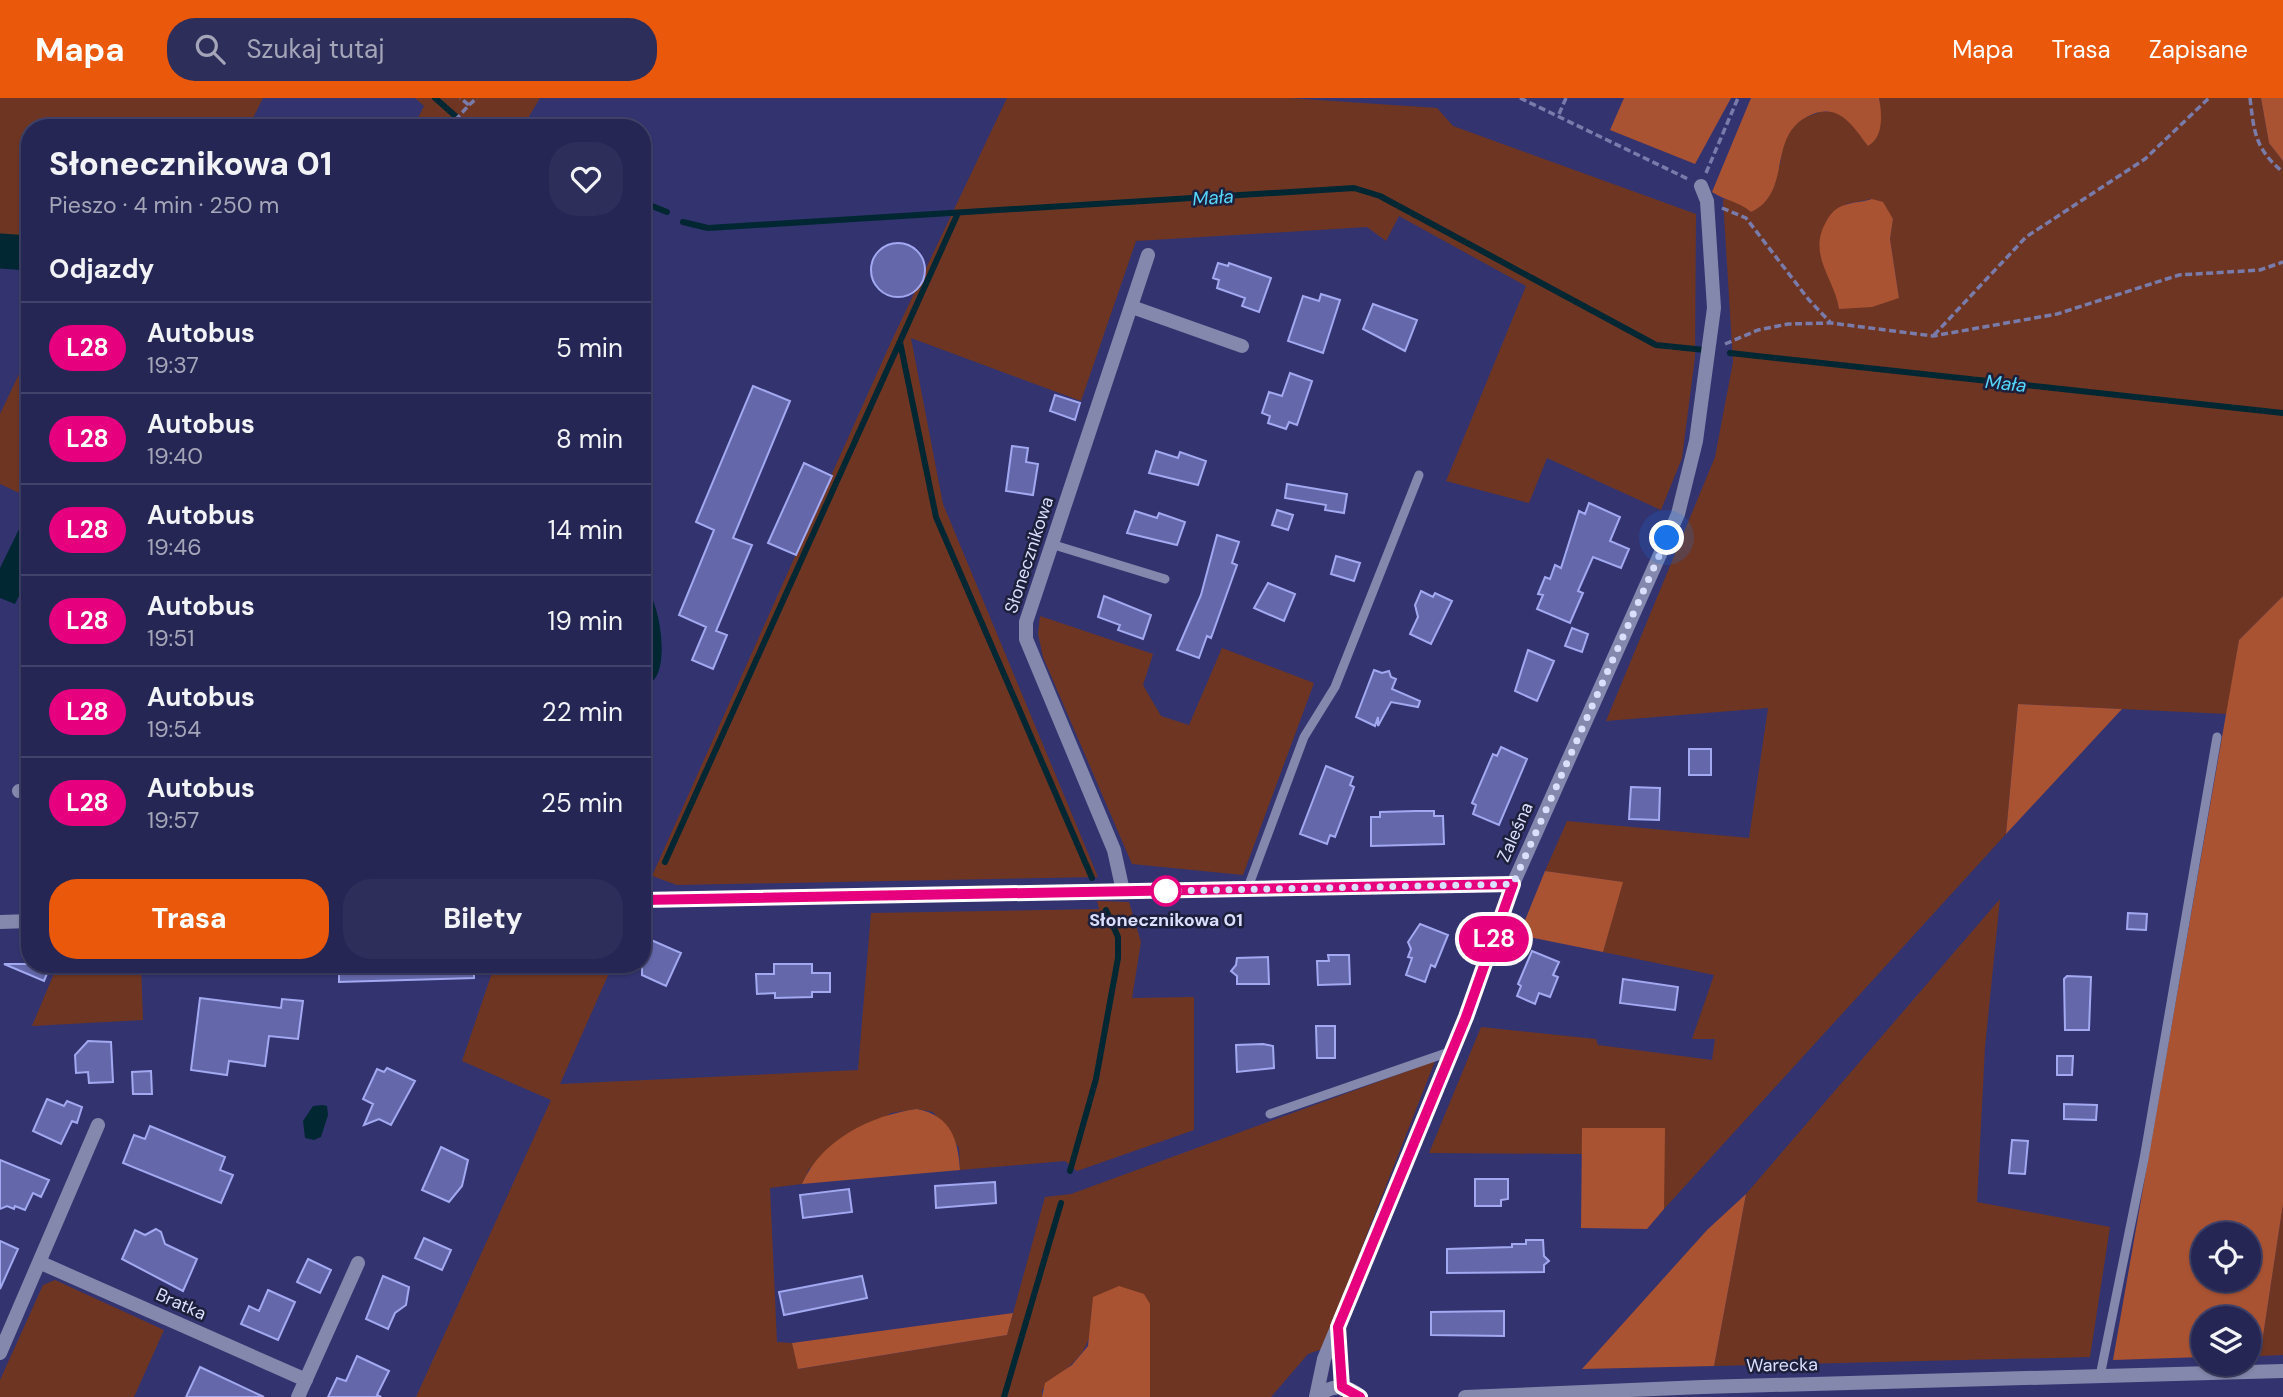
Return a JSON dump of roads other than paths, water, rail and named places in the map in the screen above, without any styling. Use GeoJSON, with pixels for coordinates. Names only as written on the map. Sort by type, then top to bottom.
{"type":"FeatureCollection","features":[{"type":"Feature","properties":{"kind":"street","name":"Zaleśna"},"geometry":{"type":"LineString","coordinates":[[1317,1397],[1324,1359],[1449,1052],[1466,1017],[1513,884],[1678,514],[1696,441],[1714,308],[1707,201],[1701,186]]}},
{"type":"Feature","properties":{"kind":"street","name":"Słonecznikowa"},"geometry":{"type":"LineString","coordinates":[[1122,891],[1114,850],[1026,639],[1029,612],[1148,255]]}},
{"type":"Feature","properties":{"kind":"street"},"geometry":{"type":"LineString","coordinates":[[1132,307],[1241,346]]}},
{"type":"Feature","properties":{"kind":"street"},"geometry":{"type":"LineString","coordinates":[[651,900],[1513,884]]}},
{"type":"Feature","properties":{"kind":"street"},"geometry":{"type":"LineString","coordinates":[[0,922],[21,921]]}},
{"type":"Feature","properties":{"kind":"street"},"geometry":{"type":"LineString","coordinates":[[0,1353],[41,1263],[98,1125]]}},
{"type":"Feature","properties":{"kind":"street","name":"Bratka"},"geometry":{"type":"LineString","coordinates":[[41,1263],[306,1380]]}},
{"type":"Feature","properties":{"kind":"street"},"geometry":{"type":"LineString","coordinates":[[298,1397],[358,1263]]}},
{"type":"Feature","properties":{"kind":"street","name":"Zaleśna"},"geometry":{"type":"LineString","coordinates":[[1338,1327],[1342,1387]]}},
{"type":"Feature","properties":{"kind":"street","name":"Warecka"},"geometry":{"type":"LineString","coordinates":[[1465,1397],[1702,1387],[2283,1371]]}},
{"type":"Feature","properties":{"kind":"street"},"geometry":{"type":"LineString","coordinates":[[1317,1397],[1328,1389],[1342,1387],[1362,1396]]}},
{"type":"Feature","properties":{"kind":"lane"},"geometry":{"type":"LineString","coordinates":[[1247,890],[1304,737],[1335,687],[1419,475]]}},
{"type":"Feature","properties":{"kind":"lane"},"geometry":{"type":"LineString","coordinates":[[1051,544],[1165,579]]}},
{"type":"Feature","properties":{"kind":"lane"},"geometry":{"type":"LineString","coordinates":[[2101,1377],[2148,1133],[2217,737]]}},
{"type":"Feature","properties":{"kind":"lane"},"geometry":{"type":"LineString","coordinates":[[1270,1114],[1449,1052]]}},
{"type":"Feature","properties":{"kind":"water"},"geometry":{"type":"Polygon","coordinates":[[[21,525],[21,592],[15,604],[0,598],[0,568],[21,525]]]}},
{"type":"Feature","properties":{"kind":"water"},"geometry":{"type":"Polygon","coordinates":[[[651,598],[658,615],[662,643],[660,668],[652,682],[651,598]]]}},
{"type":"Feature","properties":{"kind":"water"},"geometry":{"type":"Polygon","coordinates":[[[313,1106],[327,1106],[328,1115],[321,1137],[314,1140],[305,1138],[303,1121],[313,1106]]]}},
{"type":"Feature","properties":{"kind":"waterway"},"geometry":{"type":"LineString","coordinates":[[435,98],[459,119]]}},
{"type":"Feature","properties":{"kind":"waterway","name":"Mała"},"geometry":{"type":"LineString","coordinates":[[683,222],[708,228],[1354,188],[1380,196],[1656,345],[1705,350]]}},
{"type":"Feature","properties":{"kind":"waterway","name":"Mała"},"geometry":{"type":"LineString","coordinates":[[651,206],[667,212]]}},
{"type":"Feature","properties":{"kind":"waterway"},"geometry":{"type":"LineString","coordinates":[[665,862],[958,213]]}},
{"type":"Feature","properties":{"kind":"waterway","name":"Mała"},"geometry":{"type":"LineString","coordinates":[[0,251],[21,252]]}},
{"type":"Feature","properties":{"kind":"waterway"},"geometry":{"type":"LineString","coordinates":[[900,342],[936,517],[1092,878]]}},
{"type":"Feature","properties":{"kind":"waterway","name":"Mała"},"geometry":{"type":"LineString","coordinates":[[1730,353],[2283,413]]}},
{"type":"Feature","properties":{"kind":"waterway"},"geometry":{"type":"LineString","coordinates":[[1070,1171],[1096,1079],[1118,958],[1118,937],[1106,910]]}},
{"type":"Feature","properties":{"kind":"waterway"},"geometry":{"type":"LineString","coordinates":[[1004,1397],[1061,1203]]}},
{"type":"Feature","properties":{"kind":"place","name":"Słonecznikowa 01"},"geometry":{"type":"Point","coordinates":[1166,891]}}]}
